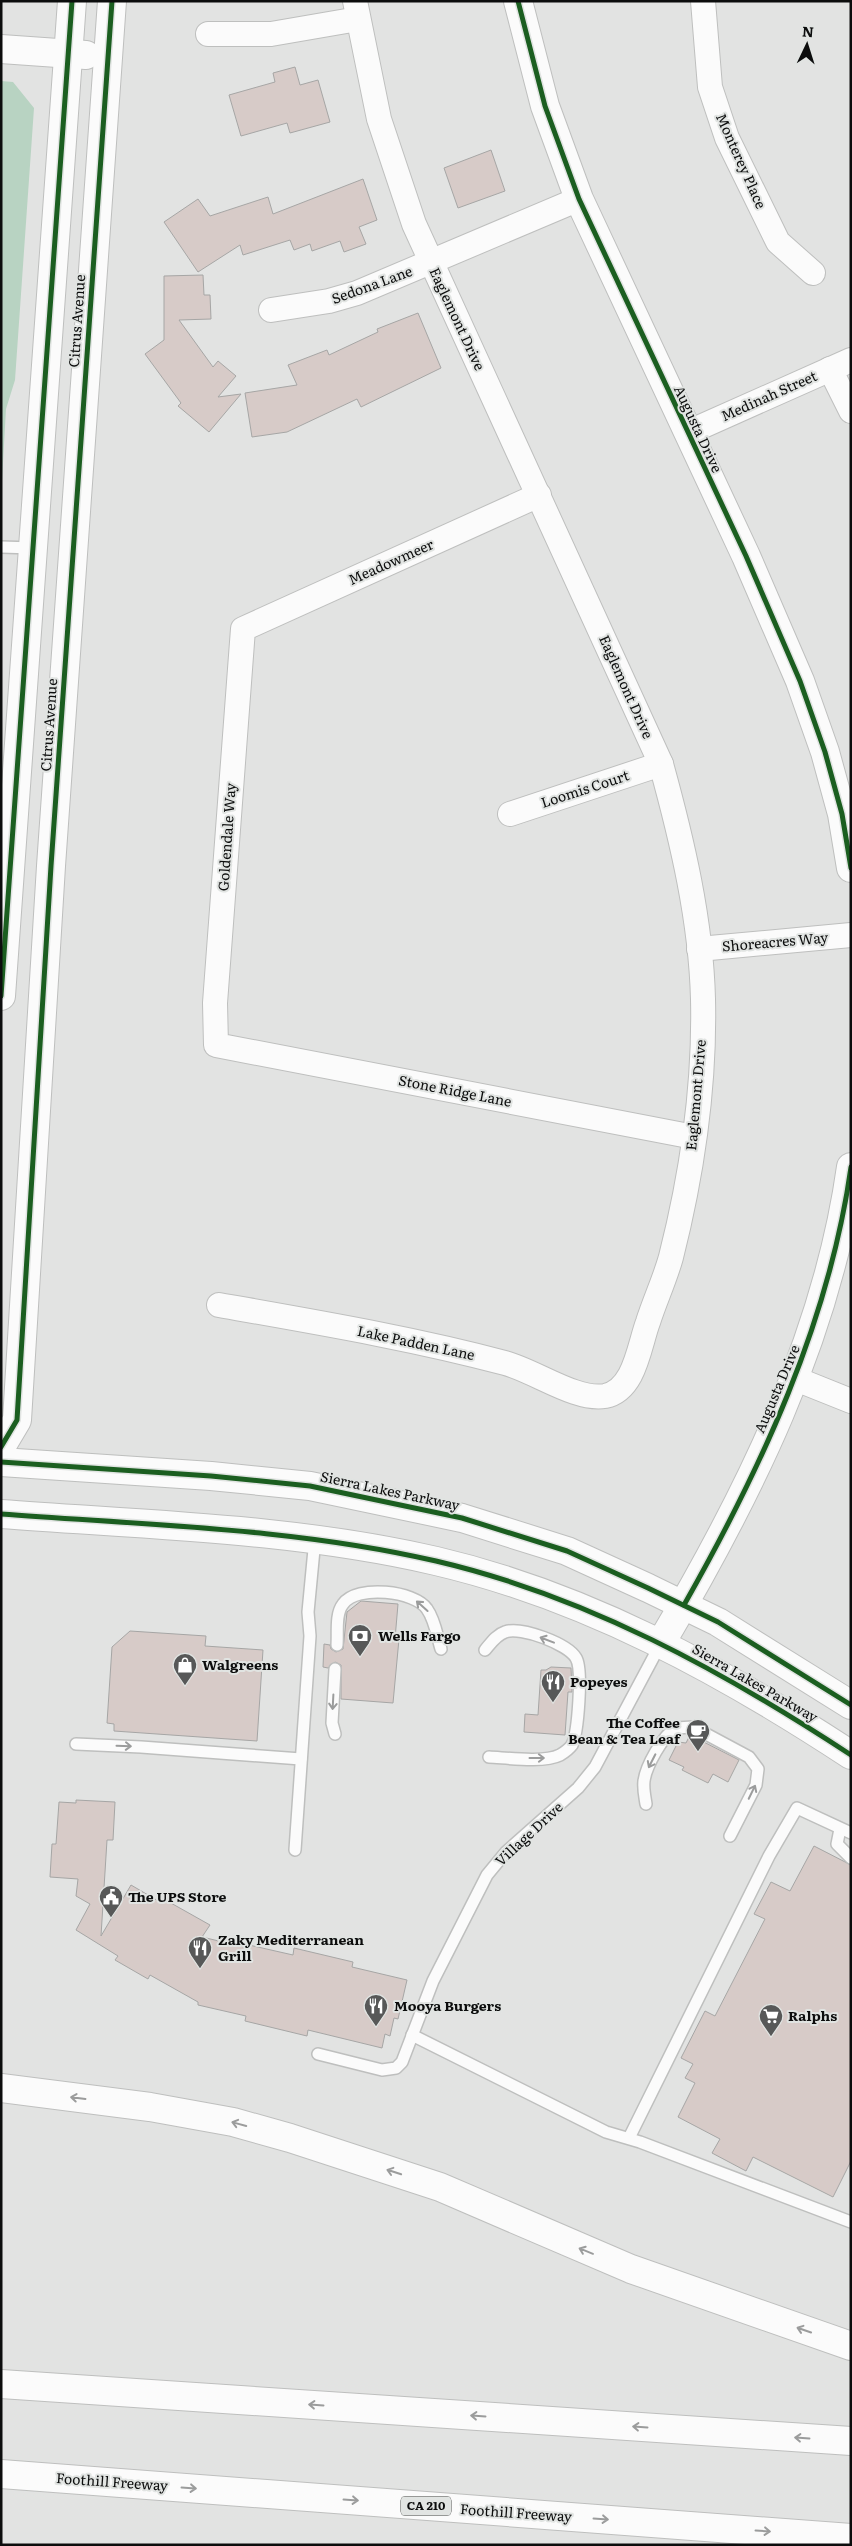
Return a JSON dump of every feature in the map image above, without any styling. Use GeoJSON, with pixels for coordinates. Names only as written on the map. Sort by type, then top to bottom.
{"type":"FeatureCollection","features":[{"type":"Feature","properties":{"kind":"main road","name":"Citrus Avenue"},"geometry":{"type":"LineString","coordinates":[[1,996],[70,53],[72,1]]}},
{"type":"Feature","properties":{"kind":"main road","name":"Citrus Avenue"},"geometry":{"type":"LineString","coordinates":[[1,1447],[17,1420],[19,1401],[52,847],[112,1]]}},
{"type":"Feature","properties":{"kind":"main road","name":"Augusta Drive"},"geometry":{"type":"LineString","coordinates":[[518,1],[546,106],[579,199],[746,556],[800,681],[825,752],[842,814],[851,868]]}},
{"type":"Feature","properties":{"kind":"main road"},"geometry":{"type":"LineString","coordinates":[[1,48],[108,56]]}},
{"type":"Feature","properties":{"kind":"main road","name":"Augusta Drive"},"geometry":{"type":"LineString","coordinates":[[661,1643],[684,1605],[752,1473],[796,1379],[826,1282],[851,1167]]}},
{"type":"Feature","properties":{"kind":"main road","name":"Sierra Lakes Parkway"},"geometry":{"type":"LineString","coordinates":[[1,1462],[212,1476],[310,1486],[366,1496],[462,1518],[567,1551],[684,1605],[718,1622],[851,1705]]}},
{"type":"Feature","properties":{"kind":"main road","name":"Sierra Lakes Parkway"},"geometry":{"type":"LineString","coordinates":[[1,1514],[227,1530],[315,1539],[403,1554],[488,1576],[563,1602],[661,1643],[698,1662],[851,1755]]}},
{"type":"Feature","properties":{"kind":"main road"},"geometry":{"type":"LineString","coordinates":[[1,2088],[159,2109],[233,2122],[290,2138],[440,2187],[631,2270],[851,2346]]}},
{"type":"Feature","properties":{"kind":"main road"},"geometry":{"type":"LineString","coordinates":[[1,2384],[851,2441]]}},
{"type":"Feature","properties":{"kind":"main road","name":"Foothill Freeway"},"geometry":{"type":"LineString","coordinates":[[1,2474],[851,2538]]}},
{"type":"Feature","properties":{"kind":"street","name":"Monterey Place"},"geometry":{"type":"LineString","coordinates":[[703,1],[710,87],[727,138],[778,242],[813,273]]}},
{"type":"Feature","properties":{"kind":"street"},"geometry":{"type":"LineString","coordinates":[[208,34],[271,34],[356,10]]}},
{"type":"Feature","properties":{"kind":"street","name":"Eaglemont Drive"},"geometry":{"type":"LineString","coordinates":[[356,10],[379,119],[401,190],[431,264],[539,495],[661,764],[680,833],[698,949],[703,999],[694,1137],[683,1205],[670,1260],[628,1379],[608,1396]]}},
{"type":"Feature","properties":{"kind":"street","name":"Sedona Lane"},"geometry":{"type":"LineString","coordinates":[[271,310],[329,301],[357,293],[431,264],[579,199]]}},
{"type":"Feature","properties":{"kind":"street"},"geometry":{"type":"LineString","coordinates":[[840,364],[851,410]]}},
{"type":"Feature","properties":{"kind":"street","name":"Medinah Street"},"geometry":{"type":"LineString","coordinates":[[687,433],[840,364]]}},
{"type":"Feature","properties":{"kind":"street","name":"Meadowmeer"},"geometry":{"type":"LineString","coordinates":[[243,629],[539,495]]}},
{"type":"Feature","properties":{"kind":"street","name":"Goldendale Way"},"geometry":{"type":"LineString","coordinates":[[216,1045],[215,1003],[243,629]]}},
{"type":"Feature","properties":{"kind":"street","name":"Loomis Court"},"geometry":{"type":"LineString","coordinates":[[510,814],[661,764]]}},
{"type":"Feature","properties":{"kind":"street","name":"Shoreacres Way"},"geometry":{"type":"LineString","coordinates":[[698,949],[851,935]]}},
{"type":"Feature","properties":{"kind":"street","name":"Stone Ridge Lane"},"geometry":{"type":"LineString","coordinates":[[216,1045],[694,1137]]}},
{"type":"Feature","properties":{"kind":"street","name":"Lake Padden Lane"},"geometry":{"type":"LineString","coordinates":[[219,1305],[380,1334],[465,1352],[518,1367],[578,1395],[608,1396]]}},
{"type":"Feature","properties":{"kind":"street"},"geometry":{"type":"LineString","coordinates":[[796,1379],[851,1401]]}},
{"type":"Feature","properties":{"kind":"lane"},"geometry":{"type":"LineString","coordinates":[[1,547],[33,548]]}},
{"type":"Feature","properties":{"kind":"lane"},"geometry":{"type":"LineString","coordinates":[[295,1850],[310,1636],[308,1612],[315,1539]]}},
{"type":"Feature","properties":{"kind":"lane"},"geometry":{"type":"LineString","coordinates":[[337,1645],[339,1611],[343,1603],[357,1593],[376,1590],[421,1602],[431,1615],[441,1649]]}},
{"type":"Feature","properties":{"kind":"lane"},"geometry":{"type":"LineString","coordinates":[[485,1650],[504,1632],[520,1631],[565,1646],[576,1658],[580,1672],[574,1736],[572,1745],[566,1751],[550,1758],[489,1757]]}},
{"type":"Feature","properties":{"kind":"lane","name":"Village Drive"},"geometry":{"type":"LineString","coordinates":[[318,2054],[382,2070],[396,2068],[402,2062],[433,1981],[491,1870],[506,1852],[578,1788],[595,1767],[661,1643]]}},
{"type":"Feature","properties":{"kind":"lane"},"geometry":{"type":"LineString","coordinates":[[335,1669],[332,1722],[335,1734]]}},
{"type":"Feature","properties":{"kind":"lane"},"geometry":{"type":"LineString","coordinates":[[646,1804],[644,1790],[646,1775],[663,1739],[676,1728],[693,1727],[748,1756],[758,1769],[756,1785],[730,1836]]}},
{"type":"Feature","properties":{"kind":"lane"},"geometry":{"type":"LineString","coordinates":[[76,1744],[301,1759]]}},
{"type":"Feature","properties":{"kind":"lane"},"geometry":{"type":"LineString","coordinates":[[629,2138],[769,1856],[797,1808],[845,1831],[837,1844],[851,1858]]}},
{"type":"Feature","properties":{"kind":"lane"},"geometry":{"type":"LineString","coordinates":[[412,2035],[606,2132],[629,2138],[851,2222]]}},
{"type":"Feature","properties":{"kind":"green space"},"geometry":{"type":"Polygon","coordinates":[[[1,81],[13,82],[34,108],[15,380],[6,409],[1,498],[1,81]]]}},
{"type":"Feature","properties":{"kind":"building"},"geometry":{"type":"Polygon","coordinates":[[[295,67],[300,85],[318,80],[330,122],[290,133],[287,123],[241,136],[229,95],[275,82],[273,73],[295,67]]]}},
{"type":"Feature","properties":{"kind":"building"},"geometry":{"type":"Polygon","coordinates":[[[491,150],[505,191],[458,208],[444,168],[491,150]]]}},
{"type":"Feature","properties":{"kind":"building"},"geometry":{"type":"Polygon","coordinates":[[[363,179],[377,220],[359,227],[366,244],[344,252],[340,241],[312,251],[310,244],[294,250],[290,240],[243,255],[240,245],[198,272],[164,222],[198,199],[210,216],[268,197],[273,214],[363,179]]]}},
{"type":"Feature","properties":{"kind":"building"},"geometry":{"type":"Polygon","coordinates":[[[203,275],[204,295],[210,295],[211,319],[179,320],[213,367],[218,361],[236,376],[218,397],[241,394],[209,432],[178,406],[181,403],[145,354],[164,340],[164,276],[203,275]]]}},
{"type":"Feature","properties":{"kind":"building"},"geometry":{"type":"Polygon","coordinates":[[[418,313],[441,368],[361,407],[357,399],[287,432],[252,437],[245,393],[297,385],[288,365],[327,350],[329,355],[378,332],[377,329],[418,313]]]}},
{"type":"Feature","properties":{"kind":"building","name":"Wells Fargo"},"geometry":{"type":"Polygon","coordinates":[[[361,1601],[398,1604],[395,1639],[399,1639],[393,1703],[341,1699],[341,1665],[335,1662],[328,1668],[323,1667],[324,1644],[330,1645],[331,1649],[336,1652],[343,1649],[347,1612],[361,1601]]]}},
{"type":"Feature","properties":{"kind":"building","name":"Walgreens"},"geometry":{"type":"Polygon","coordinates":[[[130,1631],[206,1636],[205,1646],[263,1650],[257,1741],[114,1731],[114,1724],[107,1723],[112,1647],[130,1631]]]}},
{"type":"Feature","properties":{"kind":"building","name":"Popeyes"},"geometry":{"type":"Polygon","coordinates":[[[551,1667],[571,1668],[572,1692],[568,1692],[565,1735],[524,1732],[525,1714],[538,1715],[541,1670],[551,1667]]]}},
{"type":"Feature","properties":{"kind":"building","name":"The Coffee Bean & Tea Leaf"},"geometry":{"type":"Polygon","coordinates":[[[690,1735],[739,1760],[728,1782],[713,1774],[708,1783],[682,1770],[684,1767],[669,1760],[678,1742],[686,1743],[690,1735]]]}},
{"type":"Feature","properties":{"kind":"building"},"geometry":{"type":"Polygon","coordinates":[[[76,1800],[115,1802],[113,1840],[107,1840],[101,1936],[131,1885],[160,1902],[162,1898],[210,1925],[202,1937],[248,1948],[249,1945],[293,1955],[294,1948],[353,1962],[352,1967],[407,1980],[398,2019],[394,2018],[390,2036],[385,2034],[382,2048],[308,2030],[307,2036],[245,2021],[246,2016],[198,2005],[198,2002],[150,1975],[148,1979],[115,1960],[118,1956],[76,1930],[90,1904],[76,1896],[78,1879],[50,1877],[52,1844],[56,1844],[59,1802],[76,1803],[76,1800]]]}},
{"type":"Feature","properties":{"kind":"building","name":"Ralphs"},"geometry":{"type":"Polygon","coordinates":[[[814,1846],[851,1865],[851,2161],[833,2197],[753,2157],[746,2171],[712,2153],[720,2139],[678,2117],[695,2083],[685,2078],[693,2064],[681,2058],[705,2011],[715,2016],[765,1919],[754,1914],[771,1882],[790,1891],[814,1846]]]}},
{"type":"Feature","properties":{"kind":"cycle path"},"geometry":{"type":"LineString","coordinates":[[1,996],[72,1]]}},
{"type":"Feature","properties":{"kind":"cycle path"},"geometry":{"type":"LineString","coordinates":[[1,1447],[17,1420],[51,866],[112,1]]}},
{"type":"Feature","properties":{"kind":"cycle path"},"geometry":{"type":"LineString","coordinates":[[518,1],[545,106],[579,199],[746,556],[800,681],[825,752],[842,814],[851,868]]}},
{"type":"Feature","properties":{"kind":"cycle path"},"geometry":{"type":"LineString","coordinates":[[684,1605],[739,1501],[765,1448],[788,1394],[809,1338],[826,1282],[841,1225],[851,1167]]}},
{"type":"Feature","properties":{"kind":"cycle path"},"geometry":{"type":"LineString","coordinates":[[1,1462],[211,1476],[310,1486],[462,1518],[567,1551],[648,1588],[718,1622],[851,1705]]}},
{"type":"Feature","properties":{"kind":"cycle path"},"geometry":{"type":"LineString","coordinates":[[1,1514],[220,1529],[329,1541],[436,1561],[492,1576],[546,1594],[652,1640],[753,1694],[851,1755]]}},
{"type":"Feature","properties":{"kind":"place","name":"Wells Fargo"},"geometry":{"type":"Point","coordinates":[360,1657]}},
{"type":"Feature","properties":{"kind":"place","name":"Walgreens"},"geometry":{"type":"Point","coordinates":[185,1686]}},
{"type":"Feature","properties":{"kind":"place","name":"Popeyes"},"geometry":{"type":"Point","coordinates":[553,1703]}},
{"type":"Feature","properties":{"kind":"place","name":"The Coffee Bean & Tea Leaf"},"geometry":{"type":"Point","coordinates":[698,1752]}},
{"type":"Feature","properties":{"kind":"place","name":"The UPS Store"},"geometry":{"type":"Point","coordinates":[111,1918]}},
{"type":"Feature","properties":{"kind":"place","name":"Zaky Mediterranean Grill"},"geometry":{"type":"Point","coordinates":[200,1969]}},
{"type":"Feature","properties":{"kind":"place","name":"Mooya Burgers"},"geometry":{"type":"Point","coordinates":[376,2027]}},
{"type":"Feature","properties":{"kind":"place","name":"Ralphs"},"geometry":{"type":"Point","coordinates":[771,2037]}}]}
